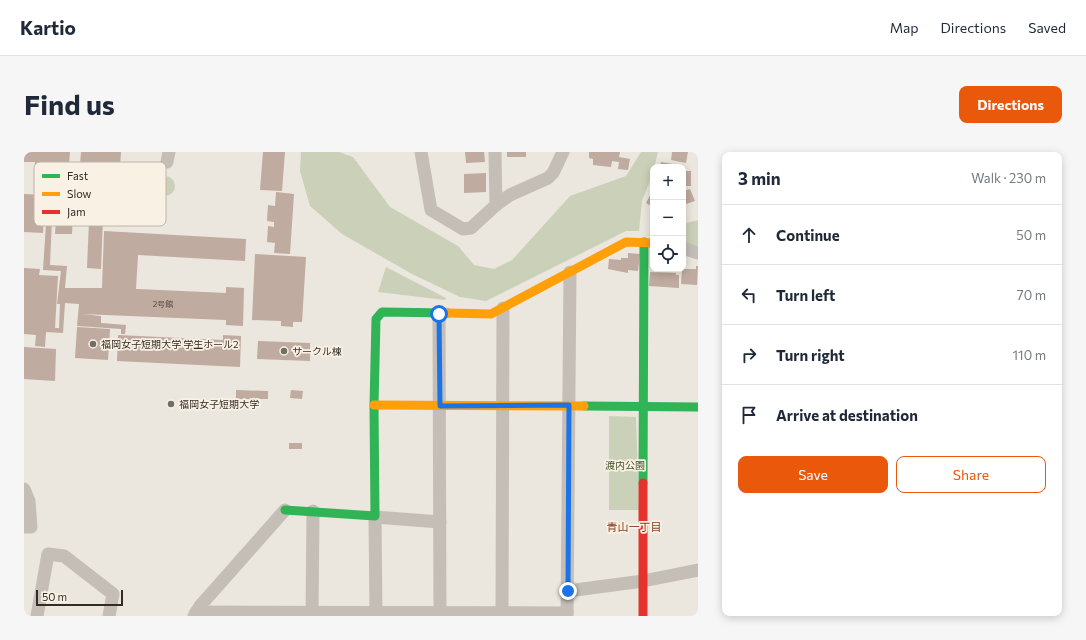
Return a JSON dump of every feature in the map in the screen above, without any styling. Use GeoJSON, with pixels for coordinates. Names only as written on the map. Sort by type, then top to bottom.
{"type":"FeatureCollection","features":[{"type":"Feature","properties":{"kind":"street"},"geometry":{"type":"LineString","coordinates":[[421,152],[430,207],[433,213],[463,229],[471,228],[496,205],[510,195],[548,178],[560,154]]}},
{"type":"Feature","properties":{"kind":"street"},"geometry":{"type":"LineString","coordinates":[[495,152],[496,205]]}},
{"type":"Feature","properties":{"kind":"street"},"geometry":{"type":"LineString","coordinates":[[376,614],[374,405],[376,319],[382,312],[491,314],[626,242],[649,242],[644,407],[643,616]]}},
{"type":"Feature","properties":{"kind":"street"},"geometry":{"type":"LineString","coordinates":[[686,249],[698,253]]}},
{"type":"Feature","properties":{"kind":"street"},"geometry":{"type":"LineString","coordinates":[[195,614],[567,614],[570,272]]}},
{"type":"Feature","properties":{"kind":"street"},"geometry":{"type":"LineString","coordinates":[[502,614],[503,308]]}},
{"type":"Feature","properties":{"kind":"street"},"geometry":{"type":"LineString","coordinates":[[439,314],[440,614]]}},
{"type":"Feature","properties":{"kind":"street"},"geometry":{"type":"LineString","coordinates":[[374,405],[698,406]]}},
{"type":"Feature","properties":{"kind":"street"},"geometry":{"type":"LineString","coordinates":[[24,489],[30,501],[31,527],[24,528]]}},
{"type":"Feature","properties":{"kind":"street"},"geometry":{"type":"LineString","coordinates":[[195,614],[285,510],[440,522]]}},
{"type":"Feature","properties":{"kind":"street"},"geometry":{"type":"LineString","coordinates":[[312,614],[313,511]]}},
{"type":"Feature","properties":{"kind":"street"},"geometry":{"type":"LineString","coordinates":[[37,616],[48,554],[64,556],[112,594],[109,616]]}},
{"type":"Feature","properties":{"kind":"street"},"geometry":{"type":"LineString","coordinates":[[568,591],[643,581],[698,570]]}},
{"type":"Feature","properties":{"kind":"green space"},"geometry":{"type":"Polygon","coordinates":[[[301,152],[339,152],[353,157],[390,207],[458,246],[474,265],[494,269],[512,260],[570,196],[626,176],[641,152],[658,152],[655,164],[650,164],[650,181],[642,201],[639,231],[626,231],[486,301],[460,297],[412,274],[342,234],[310,206],[300,171],[301,152]]]}},
{"type":"Feature","properties":{"kind":"green space"},"geometry":{"type":"Polygon","coordinates":[[[166,176],[172,179],[174,182],[174,190],[172,193],[166,196],[166,176]]]}},
{"type":"Feature","properties":{"kind":"green space"},"geometry":{"type":"Polygon","coordinates":[[[698,220],[698,247],[686,244],[686,223],[698,220]]]}},
{"type":"Feature","properties":{"kind":"green space"},"geometry":{"type":"Polygon","coordinates":[[[386,267],[446,298],[445,300],[378,292],[386,267]]]}},
{"type":"Feature","properties":{"kind":"green space","name":"渡内公園"},"geometry":{"type":"Polygon","coordinates":[[[609,416],[636,417],[639,510],[609,510],[609,416]]]}},
{"type":"Feature","properties":{"kind":"building"},"geometry":{"type":"Polygon","coordinates":[[[24,152],[70,152],[69,162],[24,162],[24,152]]]}},
{"type":"Feature","properties":{"kind":"building"},"geometry":{"type":"Polygon","coordinates":[[[81,152],[121,152],[120,162],[80,162],[81,152]]]}},
{"type":"Feature","properties":{"kind":"building"},"geometry":{"type":"Polygon","coordinates":[[[263,152],[285,152],[282,191],[260,190],[263,152]]]}},
{"type":"Feature","properties":{"kind":"building"},"geometry":{"type":"Polygon","coordinates":[[[465,152],[484,152],[485,162],[466,163],[465,152]]]}},
{"type":"Feature","properties":{"kind":"building"},"geometry":{"type":"Polygon","coordinates":[[[507,152],[526,152],[526,157],[507,157],[507,152]]]}},
{"type":"Feature","properties":{"kind":"building"},"geometry":{"type":"Polygon","coordinates":[[[589,152],[620,152],[619,157],[630,159],[628,170],[618,169],[619,162],[612,161],[611,167],[593,165],[593,159],[589,158],[589,152]]]}},
{"type":"Feature","properties":{"kind":"building"},"geometry":{"type":"Polygon","coordinates":[[[672,152],[688,152],[686,163],[671,160],[672,152]]]}},
{"type":"Feature","properties":{"kind":"building"},"geometry":{"type":"Polygon","coordinates":[[[661,162],[673,164],[661,164],[661,162]]]}},
{"type":"Feature","properties":{"kind":"building"},"geometry":{"type":"Polygon","coordinates":[[[686,171],[691,171],[691,186],[686,186],[686,171]]]}},
{"type":"Feature","properties":{"kind":"building"},"geometry":{"type":"Polygon","coordinates":[[[486,173],[486,192],[464,193],[464,174],[486,173]]]}},
{"type":"Feature","properties":{"kind":"building"},"geometry":{"type":"Polygon","coordinates":[[[690,189],[695,201],[686,204],[686,190],[690,189]]]}},
{"type":"Feature","properties":{"kind":"building"},"geometry":{"type":"Polygon","coordinates":[[[276,192],[294,194],[290,254],[274,253],[275,243],[267,242],[268,226],[274,227],[274,222],[267,221],[268,205],[275,206],[276,192]]]}},
{"type":"Feature","properties":{"kind":"building"},"geometry":{"type":"Polygon","coordinates":[[[24,194],[34,194],[34,226],[43,226],[43,233],[24,232],[24,194]]]}},
{"type":"Feature","properties":{"kind":"building"},"geometry":{"type":"Polygon","coordinates":[[[650,196],[650,205],[646,203],[650,196]]]}},
{"type":"Feature","properties":{"kind":"building"},"geometry":{"type":"Polygon","coordinates":[[[46,226],[52,226],[50,265],[67,266],[65,288],[102,288],[104,231],[246,239],[245,261],[138,255],[136,289],[226,293],[226,287],[244,288],[243,326],[226,325],[226,320],[82,314],[101,316],[101,323],[126,325],[125,334],[121,334],[121,329],[77,326],[79,304],[65,303],[63,333],[46,332],[45,347],[35,346],[36,335],[24,334],[24,268],[40,269],[39,275],[58,276],[55,328],[59,328],[60,304],[57,304],[61,271],[43,270],[46,226]]]}},
{"type":"Feature","properties":{"kind":"building"},"geometry":{"type":"Polygon","coordinates":[[[56,226],[72,226],[72,234],[55,234],[56,226]]]}},
{"type":"Feature","properties":{"kind":"building"},"geometry":{"type":"Polygon","coordinates":[[[89,226],[103,226],[101,269],[87,268],[89,226]]]}},
{"type":"Feature","properties":{"kind":"building"},"geometry":{"type":"Polygon","coordinates":[[[628,253],[640,254],[638,271],[628,270],[628,273],[608,269],[609,259],[621,260],[621,258],[628,258],[628,253]]]}},
{"type":"Feature","properties":{"kind":"building"},"geometry":{"type":"Polygon","coordinates":[[[255,254],[306,257],[302,322],[293,322],[293,327],[281,326],[281,321],[252,320],[255,254]]]}},
{"type":"Feature","properties":{"kind":"building"},"geometry":{"type":"Polygon","coordinates":[[[696,266],[698,266],[697,285],[681,284],[682,272],[686,272],[686,269],[696,269],[696,266]]]}},
{"type":"Feature","properties":{"kind":"building"},"geometry":{"type":"Polygon","coordinates":[[[650,272],[676,273],[676,275],[679,275],[679,288],[649,286],[650,272]]]}},
{"type":"Feature","properties":{"kind":"building","name":"福岡女子短期大学 学生ホール2"},"geometry":{"type":"Polygon","coordinates":[[[77,327],[110,329],[108,360],[75,358],[77,327]]]}},
{"type":"Feature","properties":{"kind":"building"},"geometry":{"type":"Polygon","coordinates":[[[118,335],[223,340],[223,335],[241,336],[240,367],[117,361],[118,335]]]}},
{"type":"Feature","properties":{"kind":"building","name":"サークル棟"},"geometry":{"type":"Polygon","coordinates":[[[258,341],[310,343],[310,361],[257,359],[258,341]]]}},
{"type":"Feature","properties":{"kind":"building"},"geometry":{"type":"Polygon","coordinates":[[[24,347],[56,349],[55,381],[24,379],[24,347]]]}},
{"type":"Feature","properties":{"kind":"building"},"geometry":{"type":"Polygon","coordinates":[[[236,390],[268,391],[268,399],[236,399],[236,390]]]}},
{"type":"Feature","properties":{"kind":"building"},"geometry":{"type":"Polygon","coordinates":[[[291,390],[303,391],[302,399],[290,398],[291,390]]]}},
{"type":"Feature","properties":{"kind":"building"},"geometry":{"type":"Polygon","coordinates":[[[289,443],[302,443],[302,449],[289,449],[289,443]]]}},
{"type":"Feature","properties":{"kind":"traffic: fast"},"geometry":{"type":"LineString","coordinates":[[643,483],[644,242]]}},
{"type":"Feature","properties":{"kind":"traffic: fast"},"geometry":{"type":"LineString","coordinates":[[285,510],[375,516],[374,405],[376,319],[382,312],[448,313]]}},
{"type":"Feature","properties":{"kind":"traffic: fast"},"geometry":{"type":"LineString","coordinates":[[584,406],[698,407]]}},
{"type":"Feature","properties":{"kind":"traffic: slow"},"geometry":{"type":"LineString","coordinates":[[448,313],[491,314],[626,242],[650,243]]}},
{"type":"Feature","properties":{"kind":"traffic: slow"},"geometry":{"type":"LineString","coordinates":[[374,405],[584,406]]}},
{"type":"Feature","properties":{"kind":"traffic: jam"},"geometry":{"type":"LineString","coordinates":[[643,483],[643,616]]}},
{"type":"Feature","properties":{"kind":"place","name":"福岡女子短期大学 学生ホール2"},"geometry":{"type":"Point","coordinates":[93,344]}},
{"type":"Feature","properties":{"kind":"place","name":"サークル棟"},"geometry":{"type":"Point","coordinates":[284,351]}},
{"type":"Feature","properties":{"kind":"place","name":"福岡女子短期大学"},"geometry":{"type":"Point","coordinates":[171,404]}},
{"type":"Feature","properties":{"kind":"district","name":"青山一丁目"},"geometry":{"type":"Point","coordinates":[634,527]}},
{"type":"Feature","properties":{"kind":"route"},"geometry":{"type":"LineString","coordinates":[[439,314],[440,406],[569,405],[568,591]]}}]}
